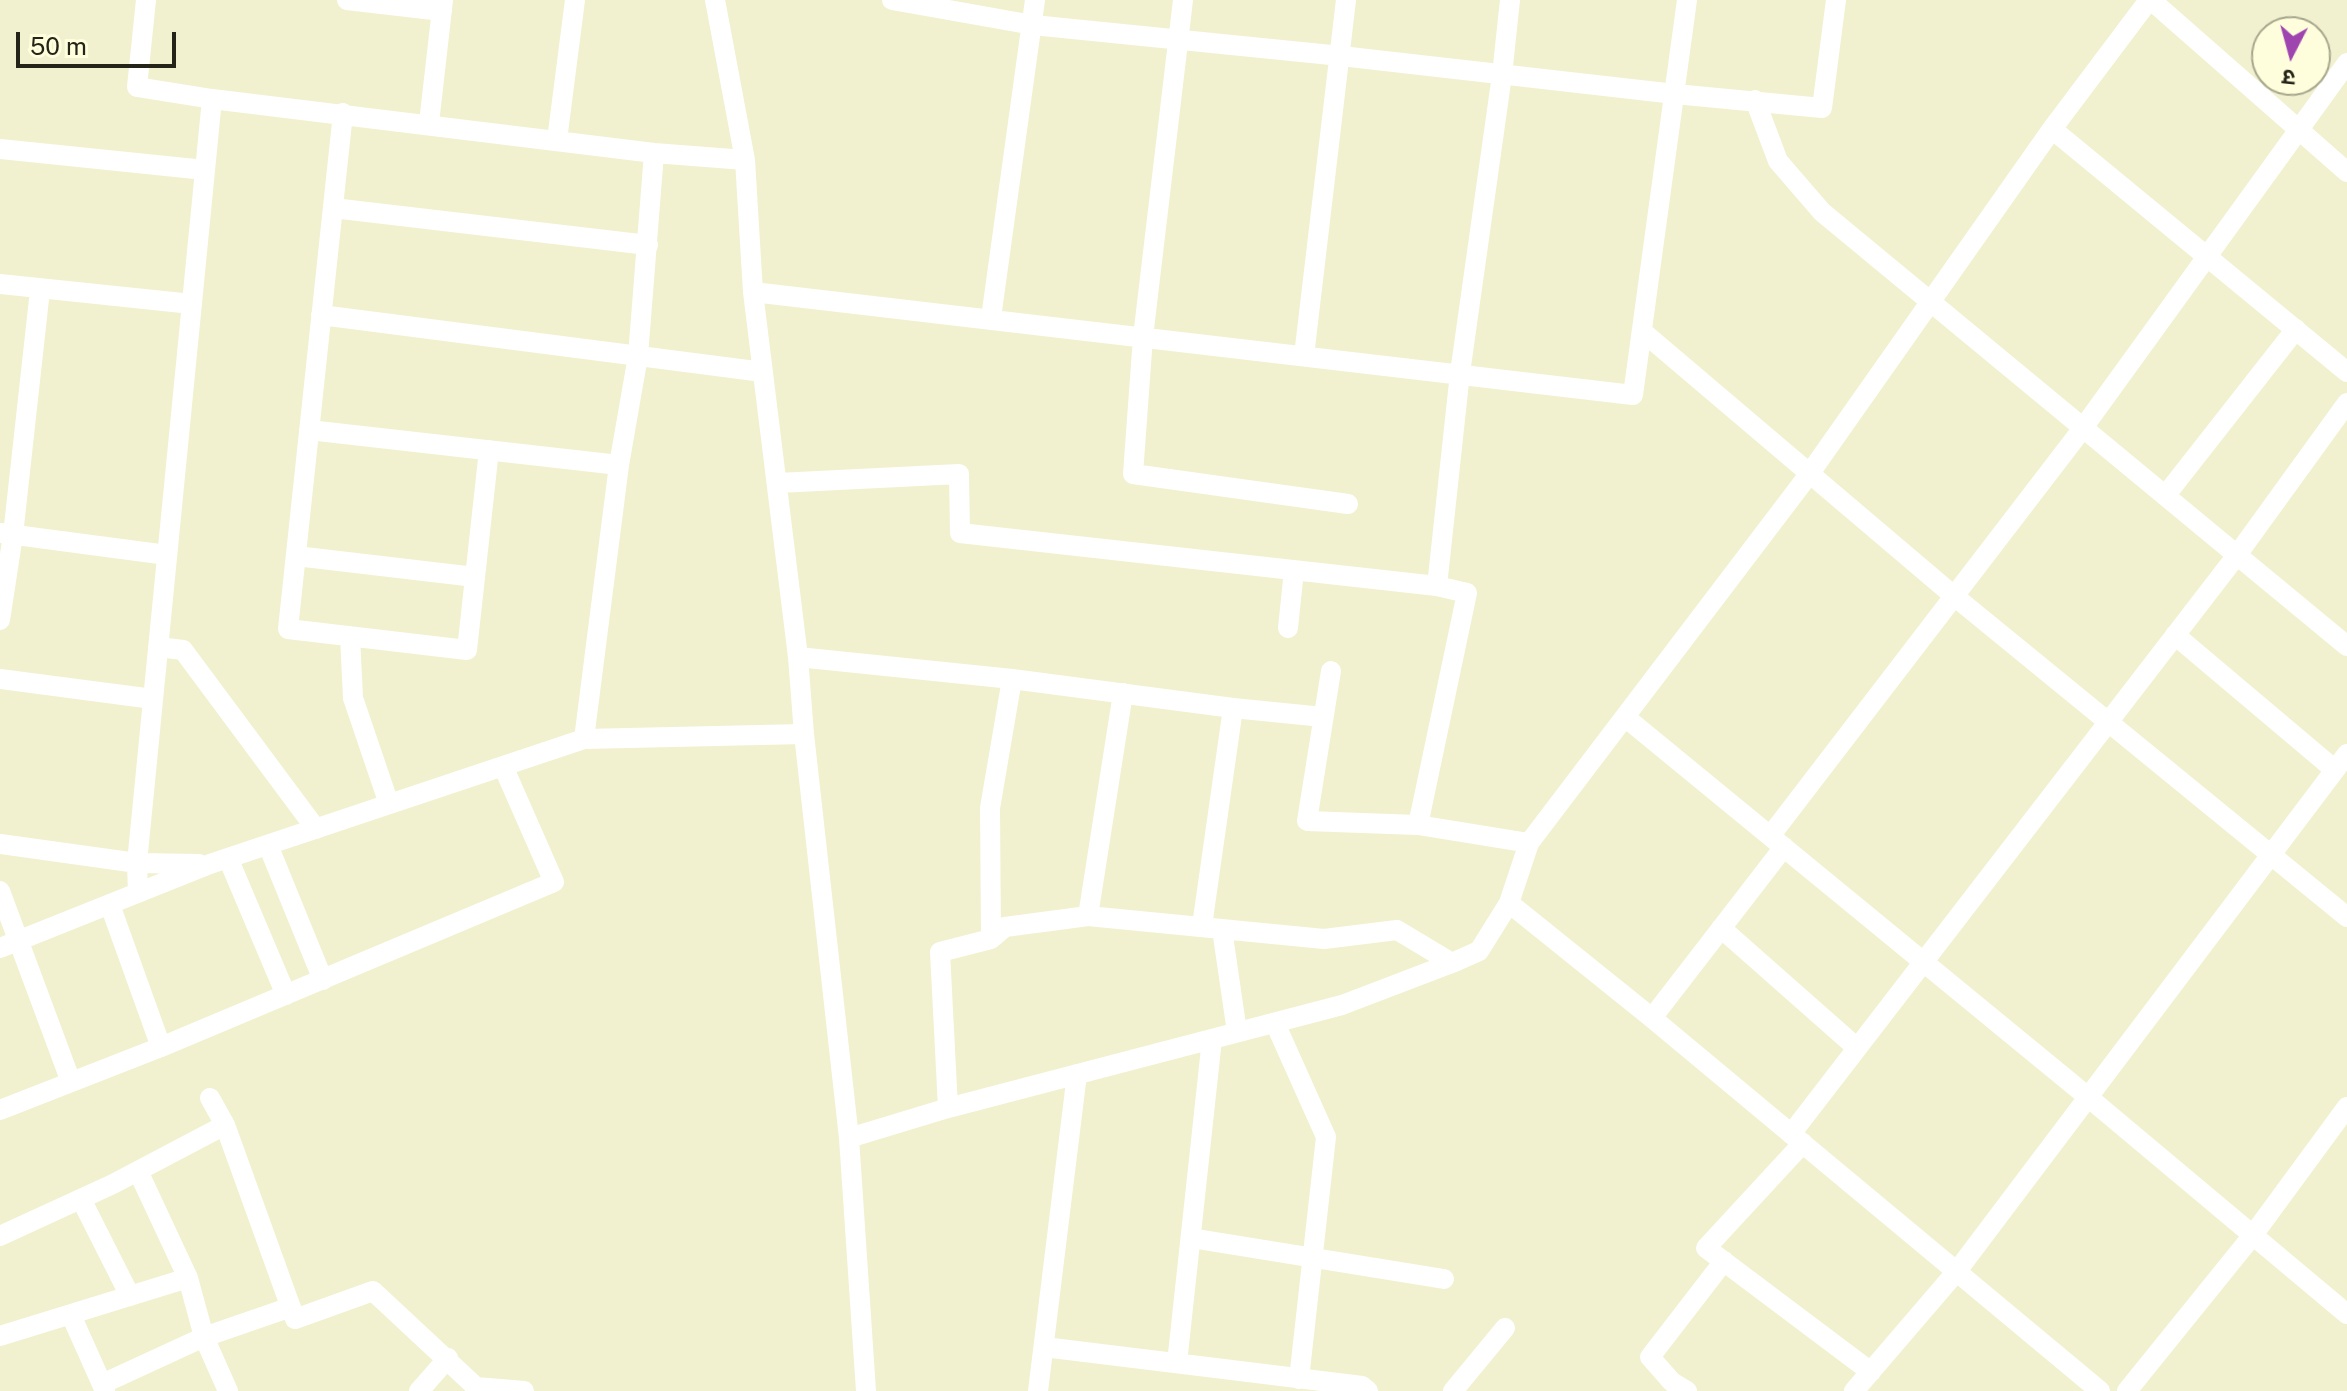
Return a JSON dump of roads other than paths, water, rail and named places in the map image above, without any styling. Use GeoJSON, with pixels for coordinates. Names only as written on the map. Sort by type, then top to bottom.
{"type":"FeatureCollection","features":[{"type":"Feature","properties":{"kind":"street"},"geometry":{"type":"LineString","coordinates":[[146,0],[137,87],[212,99],[429,123],[654,153],[745,160]]}},
{"type":"Feature","properties":{"kind":"street"},"geometry":{"type":"LineString","coordinates":[[347,0],[443,6],[429,123]]}},
{"type":"Feature","properties":{"kind":"street"},"geometry":{"type":"LineString","coordinates":[[557,140],[575,0]]}},
{"type":"Feature","properties":{"kind":"street"},"geometry":{"type":"LineString","coordinates":[[715,0],[745,160],[753,292],[798,657],[849,1138],[866,1391]]}},
{"type":"Feature","properties":{"kind":"street"},"geometry":{"type":"LineString","coordinates":[[892,0],[1033,25],[1822,108],[1836,0]]}},
{"type":"Feature","properties":{"kind":"street"},"geometry":{"type":"LineString","coordinates":[[991,318],[1035,0]]}},
{"type":"Feature","properties":{"kind":"street"},"geometry":{"type":"LineString","coordinates":[[1183,0],[1143,337],[1133,474],[1348,504]]}},
{"type":"Feature","properties":{"kind":"street"},"geometry":{"type":"LineString","coordinates":[[1304,356],[1346,0]]}},
{"type":"Feature","properties":{"kind":"street"},"geometry":{"type":"LineString","coordinates":[[1437,586],[1460,373],[1510,0]]}},
{"type":"Feature","properties":{"kind":"street"},"geometry":{"type":"LineString","coordinates":[[753,292],[1633,395],[1687,0]]}},
{"type":"Feature","properties":{"kind":"street"},"geometry":{"type":"LineString","coordinates":[[849,1138],[948,1108],[1342,1005],[1479,951],[1509,903],[1529,843],[1810,473],[2052,129],[2150,0],[2347,172]]}},
{"type":"Feature","properties":{"kind":"street"},"geometry":{"type":"LineString","coordinates":[[1652,1018],[1721,928],[1777,841],[1954,596],[2083,428],[2347,63]]}},
{"type":"Feature","properties":{"kind":"street"},"geometry":{"type":"LineString","coordinates":[[138,893],[137,863],[212,99]]}},
{"type":"Feature","properties":{"kind":"street"},"geometry":{"type":"LineString","coordinates":[[1755,100],[1778,161],[1822,212],[2347,646]]}},
{"type":"Feature","properties":{"kind":"street"},"geometry":{"type":"LineString","coordinates":[[343,113],[288,629],[467,650],[489,450]]}},
{"type":"Feature","properties":{"kind":"street"},"geometry":{"type":"LineString","coordinates":[[2052,129],[2347,372]]}},
{"type":"Feature","properties":{"kind":"street"},"geometry":{"type":"LineString","coordinates":[[0,149],[205,170]]}},
{"type":"Feature","properties":{"kind":"street"},"geometry":{"type":"LineString","coordinates":[[584,739],[619,465],[638,356],[654,153]]}},
{"type":"Feature","properties":{"kind":"street"},"geometry":{"type":"LineString","coordinates":[[333,208],[648,245]]}},
{"type":"Feature","properties":{"kind":"street"},"geometry":{"type":"LineString","coordinates":[[0,284],[192,304]]}},
{"type":"Feature","properties":{"kind":"street"},"geometry":{"type":"LineString","coordinates":[[0,620],[6,534],[40,290]]}},
{"type":"Feature","properties":{"kind":"street"},"geometry":{"type":"LineString","coordinates":[[321,315],[763,372]]}},
{"type":"Feature","properties":{"kind":"street"},"geometry":{"type":"LineString","coordinates":[[2165,496],[2296,329]]}},
{"type":"Feature","properties":{"kind":"street"},"geometry":{"type":"LineString","coordinates":[[1643,332],[1954,596],[2347,917]]}},
{"type":"Feature","properties":{"kind":"street"},"geometry":{"type":"LineString","coordinates":[[1871,1372],[1706,1248],[1797,1138],[1857,1048],[2237,555],[2347,403]]}},
{"type":"Feature","properties":{"kind":"street"},"geometry":{"type":"LineString","coordinates":[[309,430],[619,465]]}},
{"type":"Feature","properties":{"kind":"street"},"geometry":{"type":"LineString","coordinates":[[778,483],[959,474],[960,533],[1437,586],[1467,593],[1418,825]]}},
{"type":"Feature","properties":{"kind":"street"},"geometry":{"type":"LineString","coordinates":[[6,534],[167,555]]}},
{"type":"Feature","properties":{"kind":"street"},"geometry":{"type":"LineString","coordinates":[[296,556],[475,577]]}},
{"type":"Feature","properties":{"kind":"street"},"geometry":{"type":"LineString","coordinates":[[1288,628],[1294,570]]}},
{"type":"Feature","properties":{"kind":"street"},"geometry":{"type":"LineString","coordinates":[[1854,1391],[1957,1271],[2341,762],[2175,635]]}},
{"type":"Feature","properties":{"kind":"street"},"geometry":{"type":"LineString","coordinates":[[350,636],[353,698],[389,804]]}},
{"type":"Feature","properties":{"kind":"street"},"geometry":{"type":"LineString","coordinates":[[158,647],[183,650],[316,829]]}},
{"type":"Feature","properties":{"kind":"street"},"geometry":{"type":"LineString","coordinates":[[798,657],[1012,679],[1323,717]]}},
{"type":"Feature","properties":{"kind":"street"},"geometry":{"type":"LineString","coordinates":[[1331,671],[1307,821],[1418,825],[1529,843]]}},
{"type":"Feature","properties":{"kind":"street"},"geometry":{"type":"LineString","coordinates":[[0,679],[153,699]]}},
{"type":"Feature","properties":{"kind":"street"},"geometry":{"type":"LineString","coordinates":[[991,939],[990,808],[1012,679]]}},
{"type":"Feature","properties":{"kind":"street"},"geometry":{"type":"LineString","coordinates":[[1088,916],[1123,693]]}},
{"type":"Feature","properties":{"kind":"street"},"geometry":{"type":"LineString","coordinates":[[1233,708],[1212,928],[1237,1032]]}},
{"type":"Feature","properties":{"kind":"street"},"geometry":{"type":"LineString","coordinates":[[1625,717],[2347,1314]]}},
{"type":"Feature","properties":{"kind":"street"},"geometry":{"type":"LineString","coordinates":[[9,945],[219,861],[584,739],[804,734]]}},
{"type":"Feature","properties":{"kind":"street"},"geometry":{"type":"LineString","coordinates":[[0,1110],[161,1047],[554,882],[503,766]]}},
{"type":"Feature","properties":{"kind":"street"},"geometry":{"type":"LineString","coordinates":[[0,844],[137,863],[219,861]]}},
{"type":"Feature","properties":{"kind":"street"},"geometry":{"type":"LineString","coordinates":[[268,845],[323,980]]}},
{"type":"Feature","properties":{"kind":"street"},"geometry":{"type":"LineString","coordinates":[[219,861],[286,995]]}},
{"type":"Feature","properties":{"kind":"street"},"geometry":{"type":"LineString","coordinates":[[0,891],[9,945],[71,1082]]}},
{"type":"Feature","properties":{"kind":"street"},"geometry":{"type":"LineString","coordinates":[[1509,903],[2100,1391]]}},
{"type":"Feature","properties":{"kind":"street"},"geometry":{"type":"LineString","coordinates":[[110,905],[161,1047]]}},
{"type":"Feature","properties":{"kind":"street"},"geometry":{"type":"LineString","coordinates":[[948,1108],[940,952],[991,939],[1005,927],[1088,916],[1324,939],[1397,930],[1452,963]]}},
{"type":"Feature","properties":{"kind":"street"},"geometry":{"type":"LineString","coordinates":[[1721,928],[1857,1048]]}},
{"type":"Feature","properties":{"kind":"street"},"geometry":{"type":"LineString","coordinates":[[1275,1023],[1326,1137],[1299,1379]]}},
{"type":"Feature","properties":{"kind":"street"},"geometry":{"type":"LineString","coordinates":[[1177,1363],[1212,1039]]}},
{"type":"Feature","properties":{"kind":"street"},"geometry":{"type":"LineString","coordinates":[[1038,1391],[1077,1074]]}},
{"type":"Feature","properties":{"kind":"street"},"geometry":{"type":"LineString","coordinates":[[210,1098],[225,1125],[295,1319],[373,1291],[448,1358],[464,1384],[524,1391]]}},
{"type":"Feature","properties":{"kind":"street"},"geometry":{"type":"LineString","coordinates":[[2127,1391],[2253,1235],[2347,1107]]}},
{"type":"Feature","properties":{"kind":"street"},"geometry":{"type":"LineString","coordinates":[[0,1236],[138,1171],[225,1125]]}},
{"type":"Feature","properties":{"kind":"street"},"geometry":{"type":"LineString","coordinates":[[138,1171],[188,1278],[204,1337],[228,1391]]}},
{"type":"Feature","properties":{"kind":"street"},"geometry":{"type":"LineString","coordinates":[[81,1199],[130,1296]]}},
{"type":"Feature","properties":{"kind":"street"},"geometry":{"type":"LineString","coordinates":[[1191,1238],[1444,1279]]}},
{"type":"Feature","properties":{"kind":"street"},"geometry":{"type":"LineString","coordinates":[[1687,1391],[1672,1382],[1650,1357],[1724,1261]]}},
{"type":"Feature","properties":{"kind":"street"},"geometry":{"type":"LineString","coordinates":[[0,1336],[188,1278]]}},
{"type":"Feature","properties":{"kind":"street"},"geometry":{"type":"LineString","coordinates":[[71,1315],[104,1388],[204,1337],[291,1307]]}},
{"type":"Feature","properties":{"kind":"street"},"geometry":{"type":"LineString","coordinates":[[1464,1387],[1505,1328]]}},
{"type":"Feature","properties":{"kind":"street"},"geometry":{"type":"LineString","coordinates":[[1044,1347],[1177,1363],[1254,1382],[1299,1379],[1362,1386],[1368,1391]]}},
{"type":"Feature","properties":{"kind":"street"},"geometry":{"type":"LineString","coordinates":[[419,1391],[448,1358]]}}]}
